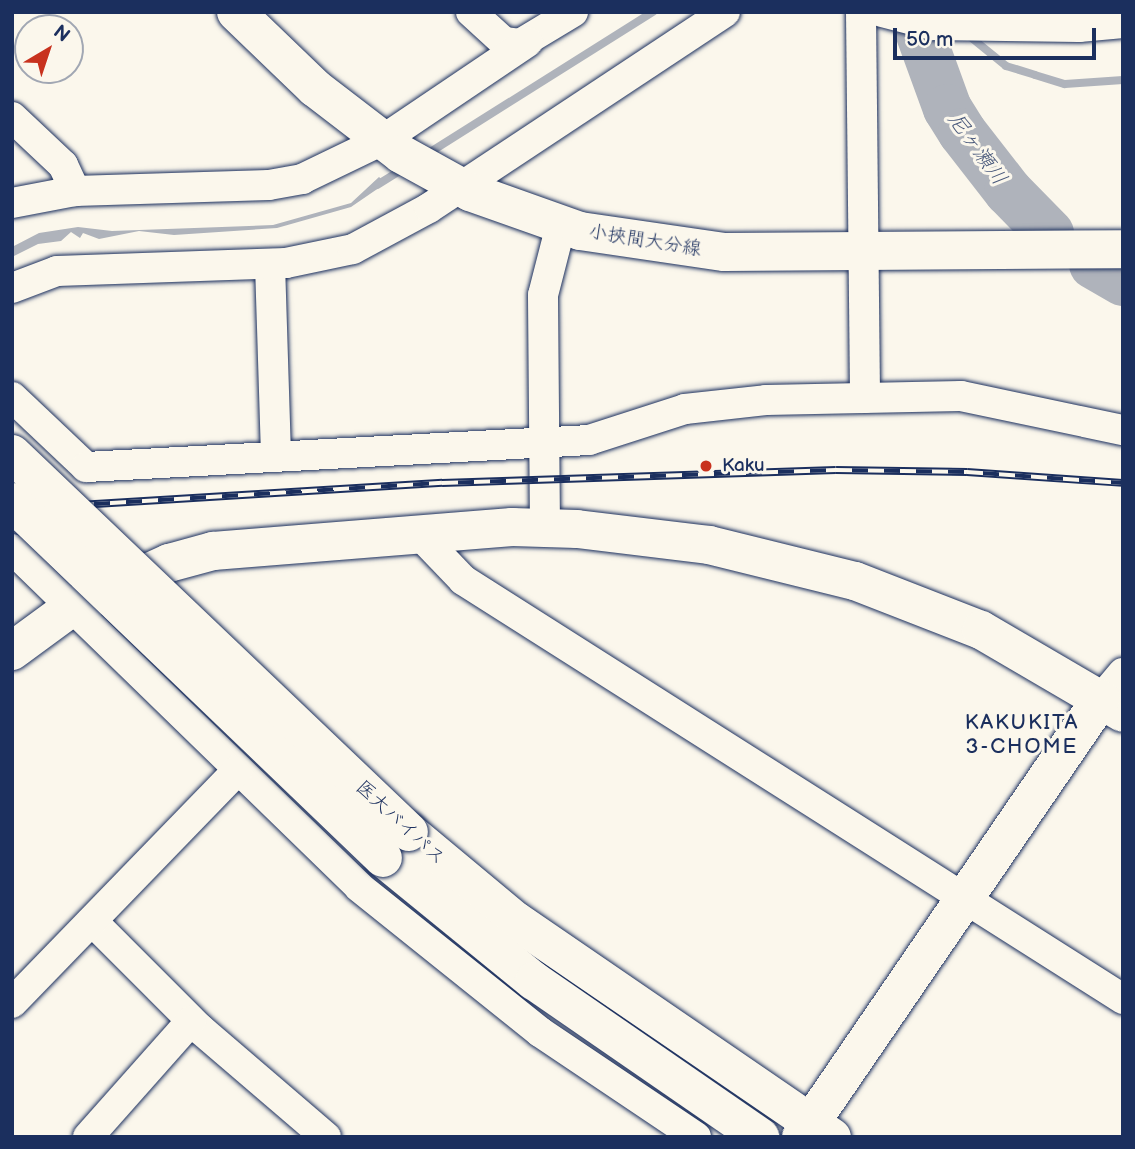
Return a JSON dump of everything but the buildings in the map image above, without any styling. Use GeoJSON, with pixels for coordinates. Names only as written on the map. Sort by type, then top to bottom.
{"type":"FeatureCollection","features":[{"type":"Feature","properties":{"kind":"main road","name":"小挾間大分線"},"geometry":{"type":"LineString","coordinates":[[236,12],[315,88],[402,154],[461,187],[561,225],[678,248],[865,251],[1123,249]]}},
{"type":"Feature","properties":{"kind":"main road","name":"医大バイパス"},"geometry":{"type":"LineString","coordinates":[[12,454],[396,845],[534,981],[760,1137]]}},
{"type":"Feature","properties":{"kind":"main road","name":"医大バイパス"},"geometry":{"type":"LineString","coordinates":[[12,502],[396,845],[516,921],[815,1132]]}},
{"type":"Feature","properties":{"kind":"main road"},"geometry":{"type":"LineString","coordinates":[[12,651],[72,607],[169,563],[213,551],[418,533],[545,527],[709,545],[855,580],[981,630],[1116,695],[964,898],[815,1132]]}},
{"type":"Feature","properties":{"kind":"street"},"geometry":{"type":"LineString","coordinates":[[471,12],[504,42],[528,42]]}},
{"type":"Feature","properties":{"kind":"street"},"geometry":{"type":"LineString","coordinates":[[12,203],[75,191],[286,183],[334,167],[402,154],[528,42],[573,12]]}},
{"type":"Feature","properties":{"kind":"street"},"geometry":{"type":"LineString","coordinates":[[12,288],[57,271],[270,264],[353,249],[461,187],[725,12]]}},
{"type":"Feature","properties":{"kind":"street"},"geometry":{"type":"LineString","coordinates":[[861,12],[865,251],[864,398]]}},
{"type":"Feature","properties":{"kind":"street"},"geometry":{"type":"LineString","coordinates":[[893,17],[982,26],[1123,23]]}},
{"type":"Feature","properties":{"kind":"street"},"geometry":{"type":"LineString","coordinates":[[12,117],[63,165],[75,191]]}},
{"type":"Feature","properties":{"kind":"street"},"geometry":{"type":"LineString","coordinates":[[545,527],[542,295],[561,225]]}},
{"type":"Feature","properties":{"kind":"street"},"geometry":{"type":"LineString","coordinates":[[270,264],[276,456]]}},
{"type":"Feature","properties":{"kind":"street"},"geometry":{"type":"LineString","coordinates":[[12,397],[86,467],[604,437],[697,407],[864,398],[961,396],[1123,430]]}},
{"type":"Feature","properties":{"kind":"street"},"geometry":{"type":"LineString","coordinates":[[418,533],[463,580],[1123,999]]}},
{"type":"Feature","properties":{"kind":"street"},"geometry":{"type":"LineString","coordinates":[[12,549],[359,887],[568,1052],[696,1137]]}},
{"type":"Feature","properties":{"kind":"street"},"geometry":{"type":"LineString","coordinates":[[12,1003],[237,770]]}},
{"type":"Feature","properties":{"kind":"street"},"geometry":{"type":"LineString","coordinates":[[92,921],[191,1021],[326,1137]]}},
{"type":"Feature","properties":{"kind":"street"},"geometry":{"type":"LineString","coordinates":[[88,1137],[191,1021]]}},
{"type":"Feature","properties":{"kind":"shaded area"},"geometry":{"type":"Polygon","coordinates":[[[379,177],[386,183],[351,207],[277,228],[174,235],[139,231],[99,239],[83,233],[80,238],[71,232],[61,241],[38,244],[12,257],[12,247],[39,233],[78,227],[112,231],[273,225],[351,203],[379,177]]]}},
{"type":"Feature","properties":{"kind":"waterway"},"geometry":{"type":"LineString","coordinates":[[424,156],[653,12]]}},
{"type":"Feature","properties":{"kind":"waterway","name":"尼ヶ瀬川"},"geometry":{"type":"LineString","coordinates":[[912,12],[947,108],[962,132],[1008,191],[1049,233]]}},
{"type":"Feature","properties":{"kind":"waterway"},"geometry":{"type":"LineString","coordinates":[[968,35],[1006,66],[1065,84],[1123,80]]}},
{"type":"Feature","properties":{"kind":"waterway"},"geometry":{"type":"LineString","coordinates":[[377,185],[404,168]]}},
{"type":"Feature","properties":{"kind":"waterway","name":"尼ヶ瀬川"},"geometry":{"type":"LineString","coordinates":[[1093,264],[1123,281]]}},
{"type":"Feature","properties":{"kind":"railway"},"geometry":{"type":"LineString","coordinates":[[12,512],[46,507],[442,483],[836,470],[967,472],[1123,483]]}},
{"type":"Feature","properties":{"kind":"place","name":"Kaku"},"geometry":{"type":"Point","coordinates":[706,466]}},
{"type":"Feature","properties":{"kind":"district","name":"KAKUKITA 3-CHOME"},"geometry":{"type":"Point","coordinates":[1022,735]}}]}
